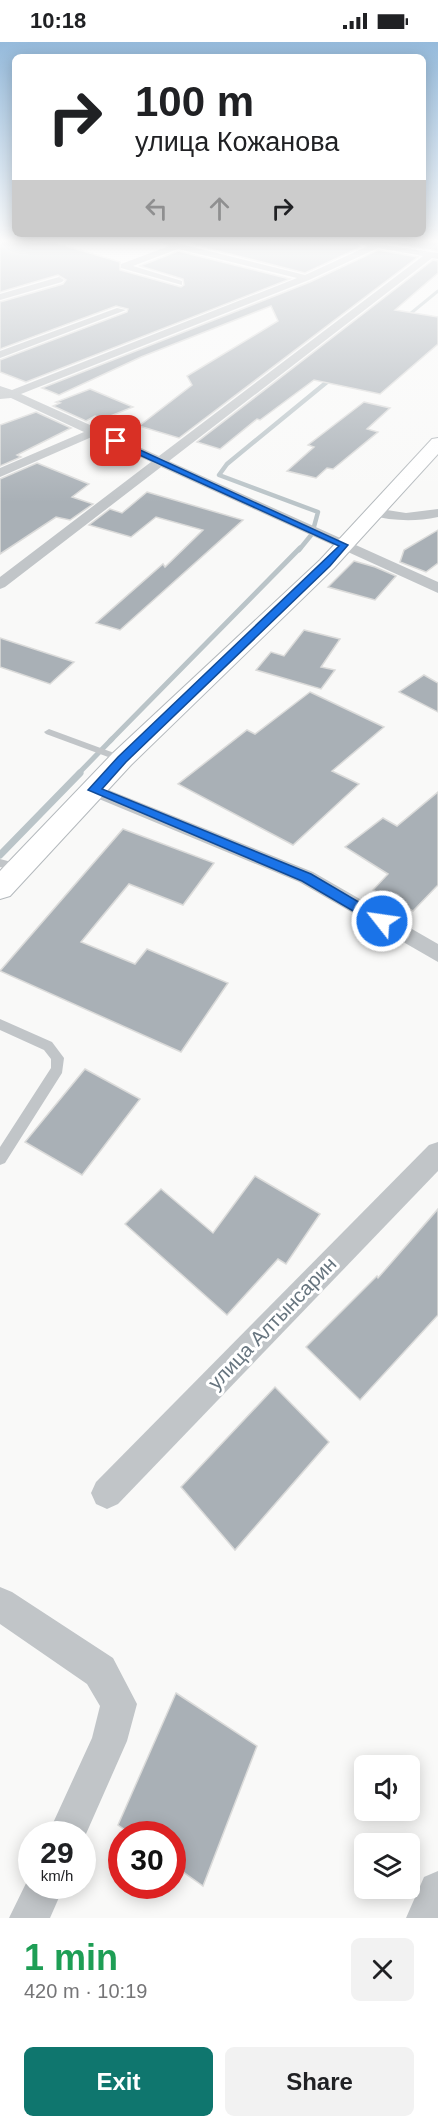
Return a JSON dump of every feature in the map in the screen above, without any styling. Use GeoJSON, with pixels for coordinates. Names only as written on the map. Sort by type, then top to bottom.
{"type":"FeatureCollection","features":[{"type":"Feature","properties":{"kind":"main road"},"geometry":{"type":"LineString","coordinates":[[0,889],[10,866],[94,790],[122,759],[327,564],[438,443]]}},
{"type":"Feature","properties":{"kind":"street"},"geometry":{"type":"LineString","coordinates":[[0,355],[71,329]]}},
{"type":"Feature","properties":{"kind":"street"},"geometry":{"type":"LineString","coordinates":[[4,394],[174,329]]}},
{"type":"Feature","properties":{"kind":"street"},"geometry":{"type":"LineString","coordinates":[[0,584],[158,461],[336,329]]}},
{"type":"Feature","properties":{"kind":"street"},"geometry":{"type":"LineString","coordinates":[[4,394],[95,431],[387,567],[438,588]]}},
{"type":"Feature","properties":{"kind":"street"},"geometry":{"type":"LineString","coordinates":[[0,473],[95,431]]}},
{"type":"Feature","properties":{"kind":"street"},"geometry":{"type":"LineString","coordinates":[[375,512],[398,518],[421,517],[438,513]]}},
{"type":"Feature","properties":{"kind":"street"},"geometry":{"type":"LineString","coordinates":[[94,790],[306,878],[438,954]]}},
{"type":"Feature","properties":{"kind":"street","name":"улица Алтынсарин"},"geometry":{"type":"LineString","coordinates":[[107,1493],[438,1153]]}},
{"type":"Feature","properties":{"kind":"street"},"geometry":{"type":"LineString","coordinates":[[0,1604],[100,1671],[119,1704],[109,1741],[73,1821]]}},
{"type":"Feature","properties":{"kind":"street"},"geometry":{"type":"LineString","coordinates":[[426,1918],[438,1891]]}},
{"type":"Feature","properties":{"kind":"street"},"geometry":{"type":"LineString","coordinates":[[29,1918],[38,1899]]}},
{"type":"Feature","properties":{"kind":"lane"},"geometry":{"type":"LineString","coordinates":[[49,732],[122,759]]}},
{"type":"Feature","properties":{"kind":"lane"},"geometry":{"type":"LineString","coordinates":[[0,1024],[48,1046],[58,1058],[57,1069],[0,1159]]}},
{"type":"Feature","properties":{"kind":"building"},"geometry":{"type":"Polygon","coordinates":[[[0,329],[55,329],[0,349],[0,329]]]}},
{"type":"Feature","properties":{"kind":"building"},"geometry":{"type":"Polygon","coordinates":[[[83,329],[163,329],[26,382],[0,372],[0,360],[83,329]]]}},
{"type":"Feature","properties":{"kind":"building"},"geometry":{"type":"Polygon","coordinates":[[[192,329],[214,329],[141,357],[59,395],[42,388],[192,329]]]}},
{"type":"Feature","properties":{"kind":"building"},"geometry":{"type":"Polygon","coordinates":[[[266,329],[324,329],[179,438],[139,426],[192,385],[187,376],[266,329]]]}},
{"type":"Feature","properties":{"kind":"building"},"geometry":{"type":"Polygon","coordinates":[[[344,329],[438,329],[438,344],[380,394],[314,380],[260,420],[257,419],[220,449],[197,442],[344,329]]]}},
{"type":"Feature","properties":{"kind":"building"},"geometry":{"type":"Polygon","coordinates":[[[90,389],[133,407],[103,419],[95,416],[86,421],[53,406],[60,403],[56,402],[90,389]]]}},
{"type":"Feature","properties":{"kind":"building"},"geometry":{"type":"Polygon","coordinates":[[[364,402],[390,408],[367,429],[378,432],[333,469],[327,468],[316,478],[287,471],[314,447],[308,445],[364,402]]]}},
{"type":"Feature","properties":{"kind":"building"},"geometry":{"type":"Polygon","coordinates":[[[36,412],[71,428],[17,455],[21,457],[0,466],[0,425],[36,412]]]}},
{"type":"Feature","properties":{"kind":"building"},"geometry":{"type":"Polygon","coordinates":[[[37,463],[89,484],[72,497],[93,504],[70,520],[56,517],[0,554],[0,479],[37,463]]]}},
{"type":"Feature","properties":{"kind":"building"},"geometry":{"type":"Polygon","coordinates":[[[147,492],[243,520],[120,630],[96,623],[163,564],[165,567],[203,530],[156,517],[131,537],[89,525],[110,509],[122,513],[147,492]]]}},
{"type":"Feature","properties":{"kind":"building"},"geometry":{"type":"Polygon","coordinates":[[[438,530],[438,563],[426,572],[400,562],[404,550],[438,530]]]}},
{"type":"Feature","properties":{"kind":"building"},"geometry":{"type":"Polygon","coordinates":[[[354,561],[396,576],[375,600],[328,587],[354,561]]]}},
{"type":"Feature","properties":{"kind":"building"},"geometry":{"type":"Polygon","coordinates":[[[304,630],[340,639],[321,667],[335,670],[321,689],[256,670],[271,652],[284,656],[304,630]]]}},
{"type":"Feature","properties":{"kind":"building"},"geometry":{"type":"Polygon","coordinates":[[[0,638],[74,662],[50,684],[0,667],[0,638]]]}},
{"type":"Feature","properties":{"kind":"building"},"geometry":{"type":"Polygon","coordinates":[[[424,675],[438,683],[438,712],[399,692],[424,675]]]}},
{"type":"Feature","properties":{"kind":"building"},"geometry":{"type":"Polygon","coordinates":[[[310,692],[384,727],[332,771],[359,784],[293,845],[178,784],[247,730],[255,734],[310,692]]]}},
{"type":"Feature","properties":{"kind":"building"},"geometry":{"type":"Polygon","coordinates":[[[438,792],[438,885],[413,911],[373,890],[388,874],[345,847],[383,818],[397,826],[438,792]]]}},
{"type":"Feature","properties":{"kind":"building"},"geometry":{"type":"Polygon","coordinates":[[[123,829],[214,863],[183,905],[129,884],[81,942],[135,964],[147,949],[228,983],[181,1052],[0,971],[123,829]]]}},
{"type":"Feature","properties":{"kind":"building"},"geometry":{"type":"Polygon","coordinates":[[[85,1069],[140,1099],[82,1175],[25,1142],[85,1069]]]}},
{"type":"Feature","properties":{"kind":"building"},"geometry":{"type":"Polygon","coordinates":[[[255,1176],[320,1214],[286,1264],[278,1259],[227,1315],[125,1224],[161,1189],[213,1233],[255,1176]]]}},
{"type":"Feature","properties":{"kind":"building"},"geometry":{"type":"Polygon","coordinates":[[[438,1209],[438,1315],[360,1400],[306,1347],[377,1276],[378,1278],[438,1209]]]}},
{"type":"Feature","properties":{"kind":"building"},"geometry":{"type":"Polygon","coordinates":[[[275,1387],[329,1442],[235,1550],[181,1487],[275,1387]]]}},
{"type":"Feature","properties":{"kind":"building"},"geometry":{"type":"Polygon","coordinates":[[[176,1693],[257,1746],[203,1886],[186,1874],[186,1821],[120,1821],[176,1693]]]}},
{"type":"Feature","properties":{"kind":"waterway"},"geometry":{"type":"LineString","coordinates":[[299,550],[312,534],[318,512],[219,475],[227,464],[333,377]]}},
{"type":"Feature","properties":{"kind":"waterway"},"geometry":{"type":"LineString","coordinates":[[110,741],[300,548]]}},
{"type":"Feature","properties":{"kind":"waterway"},"geometry":{"type":"LineString","coordinates":[[78,774],[112,739]]}},
{"type":"Feature","properties":{"kind":"waterway"},"geometry":{"type":"LineString","coordinates":[[0,855],[80,773]]}},
{"type":"Feature","properties":{"kind":"route"},"geometry":{"type":"LineString","coordinates":[[116,441],[344,545],[327,564],[122,759],[94,790],[306,878],[382,921]]}}]}
